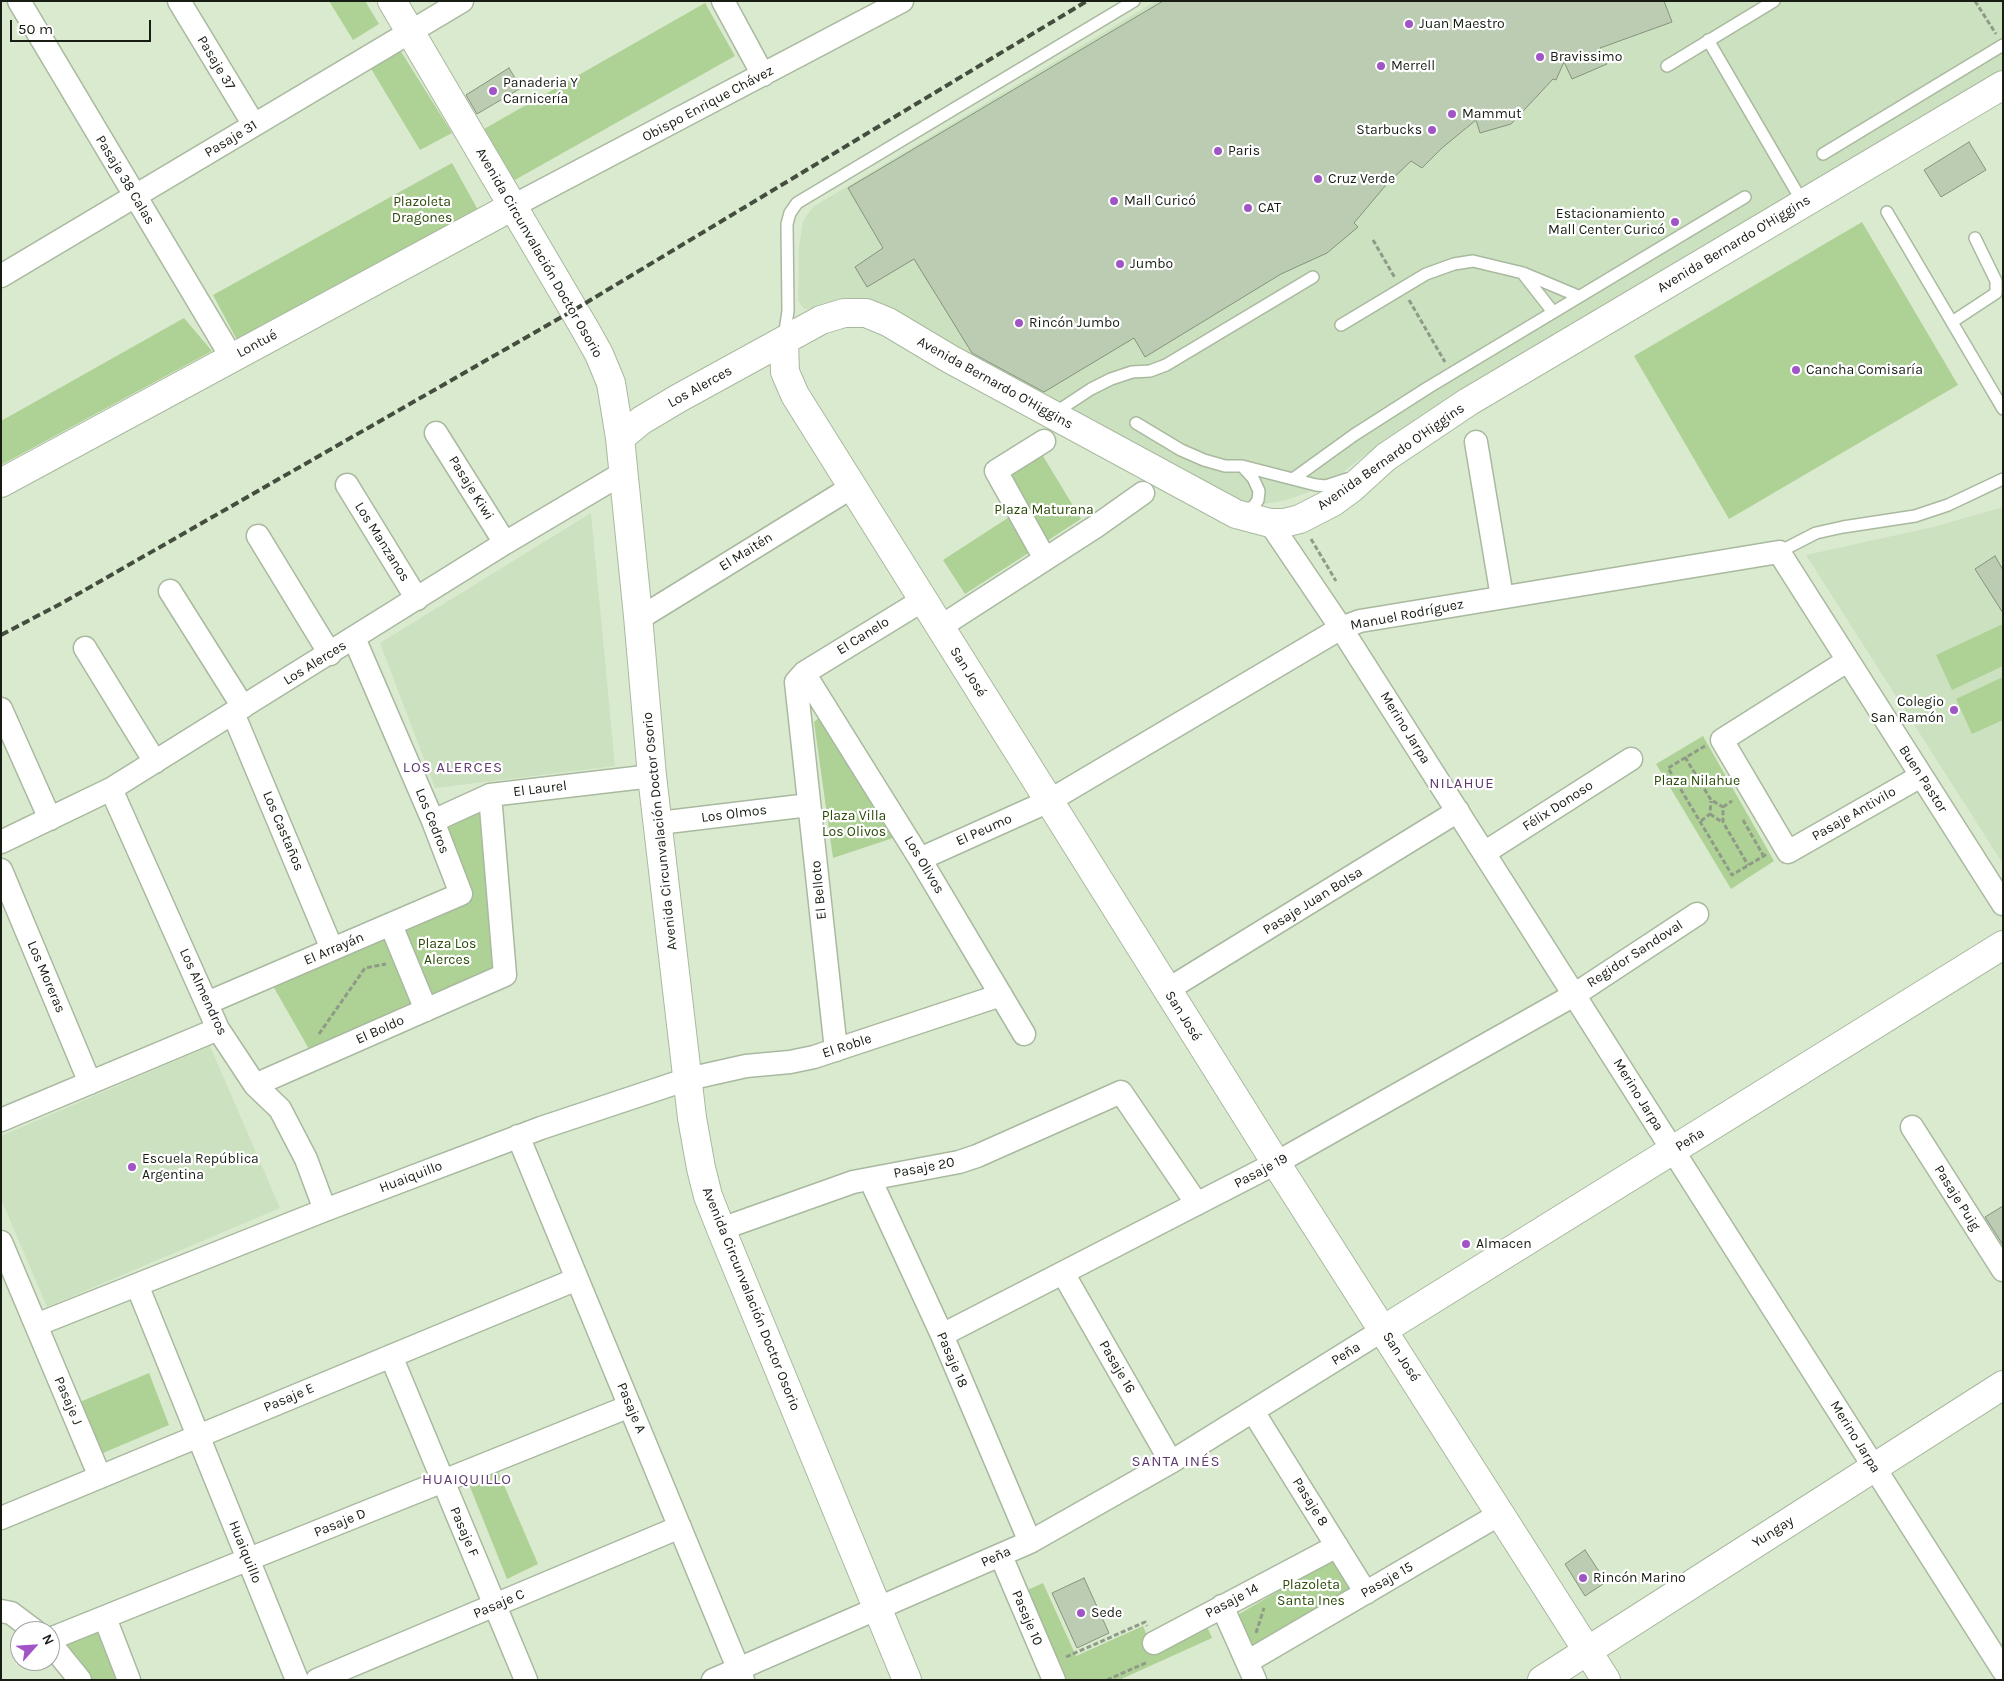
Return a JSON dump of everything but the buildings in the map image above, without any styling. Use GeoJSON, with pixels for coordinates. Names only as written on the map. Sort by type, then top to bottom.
{"type":"FeatureCollection","features":[{"type":"Feature","properties":{"kind":"main road","name":"Avenida Circunvalación Doctor Osorio"},"geometry":{"type":"LineString","coordinates":[[392,1],[599,354],[611,383],[620,438],[652,776],[692,1118],[700,1168],[708,1196],[721,1229],[907,1680]]}},
{"type":"Feature","properties":{"kind":"main road","name":"Avenida Bernardo O'Higgins"},"geometry":{"type":"LineString","coordinates":[[784,342],[835,314],[866,313],[888,322],[950,359],[1236,514],[1270,523],[1284,523],[1300,519],[1346,493],[1386,457],[1468,402],[1803,203],[2002,88]]}},
{"type":"Feature","properties":{"kind":"main road","name":"Lontué"},"geometry":{"type":"LineString","coordinates":[[1,482],[513,206]]}},
{"type":"Feature","properties":{"kind":"main road","name":"Los Alerces"},"geometry":{"type":"LineString","coordinates":[[620,438],[642,420],[679,398],[784,342]]}},
{"type":"Feature","properties":{"kind":"main road","name":"San José"},"geometry":{"type":"LineString","coordinates":[[784,342],[785,372],[795,395],[1276,1163],[1606,1680]]}},
{"type":"Feature","properties":{"kind":"main road"},"geometry":{"type":"LineString","coordinates":[[611,383],[638,402],[650,403],[679,398]]}},
{"type":"Feature","properties":{"kind":"main road","name":"Peña"},"geometry":{"type":"LineString","coordinates":[[1383,1330],[2003,945]]}},
{"type":"Feature","properties":{"kind":"main road","name":"Yungay"},"geometry":{"type":"LineString","coordinates":[[1542,1680],[2003,1385]]}},
{"type":"Feature","properties":{"kind":"street","name":"Pasaje 38 Calas"},"geometry":{"type":"LineString","coordinates":[[19,1],[232,358]]}},
{"type":"Feature","properties":{"kind":"street","name":"Pasaje 37"},"geometry":{"type":"LineString","coordinates":[[179,1],[254,125]]}},
{"type":"Feature","properties":{"kind":"street","name":"Pasaje 31"},"geometry":{"type":"LineString","coordinates":[[5,266],[135,196],[462,1]]}},
{"type":"Feature","properties":{"kind":"street"},"geometry":{"type":"LineString","coordinates":[[722,1],[763,75]]}},
{"type":"Feature","properties":{"kind":"street","name":"Obispo Enrique Chávez"},"geometry":{"type":"LineString","coordinates":[[513,206],[902,1]]}},
{"type":"Feature","properties":{"kind":"street","name":"Pasaje Kiwi"},"geometry":{"type":"LineString","coordinates":[[436,433],[505,544]]}},
{"type":"Feature","properties":{"kind":"street"},"geometry":{"type":"LineString","coordinates":[[1044,441],[996,471],[1045,559]]}},
{"type":"Feature","properties":{"kind":"street"},"geometry":{"type":"LineString","coordinates":[[1476,442],[1502,597]]}},
{"type":"Feature","properties":{"kind":"street","name":"Los Alerces"},"geometry":{"type":"LineString","coordinates":[[1,842],[112,789],[417,598],[623,474]]}},
{"type":"Feature","properties":{"kind":"street","name":"Los Manzanos"},"geometry":{"type":"LineString","coordinates":[[346,485],[417,598]]}},
{"type":"Feature","properties":{"kind":"street","name":"El Maitén"},"geometry":{"type":"LineString","coordinates":[[638,616],[648,613],[852,487]]}},
{"type":"Feature","properties":{"kind":"street"},"geometry":{"type":"LineString","coordinates":[[940,627],[1096,527],[1143,493]]}},
{"type":"Feature","properties":{"kind":"street","name":"Merino Jarpa"},"geometry":{"type":"LineString","coordinates":[[1270,523],[1341,628],[1458,811],[2003,1670]]}},
{"type":"Feature","properties":{"kind":"street"},"geometry":{"type":"LineString","coordinates":[[258,536],[330,654]]}},
{"type":"Feature","properties":{"kind":"street","name":"Manuel Rodríguez"},"geometry":{"type":"LineString","coordinates":[[1049,801],[1341,628],[1360,621],[1779,552]]}},
{"type":"Feature","properties":{"kind":"street","name":"Buen Pastor"},"geometry":{"type":"LineString","coordinates":[[1779,552],[2003,904]]}},
{"type":"Feature","properties":{"kind":"street","name":"Los Castaños"},"geometry":{"type":"LineString","coordinates":[[170,591],[238,710],[332,949]]}},
{"type":"Feature","properties":{"kind":"street","name":"El Canelo"},"geometry":{"type":"LineString","coordinates":[[804,673],[923,600]]}},
{"type":"Feature","properties":{"kind":"street","name":"Los Cedros"},"geometry":{"type":"LineString","coordinates":[[354,638],[433,821],[460,894]]}},
{"type":"Feature","properties":{"kind":"street"},"geometry":{"type":"LineString","coordinates":[[85,648],[156,762]]}},
{"type":"Feature","properties":{"kind":"street"},"geometry":{"type":"LineString","coordinates":[[1786,848],[1722,740],[1847,661]]}},
{"type":"Feature","properties":{"kind":"street","name":"El Belloto"},"geometry":{"type":"LineString","coordinates":[[804,673],[796,682],[836,1050]]}},
{"type":"Feature","properties":{"kind":"street","name":"Los Olivos"},"geometry":{"type":"LineString","coordinates":[[804,673],[920,859],[1024,1034]]}},
{"type":"Feature","properties":{"kind":"street"},"geometry":{"type":"LineString","coordinates":[[1,709],[50,819]]}},
{"type":"Feature","properties":{"kind":"street","name":"Félix Donoso"},"geometry":{"type":"LineString","coordinates":[[1484,853],[1631,759]]}},
{"type":"Feature","properties":{"kind":"street","name":"El Laurel"},"geometry":{"type":"LineString","coordinates":[[433,821],[490,795],[652,776]]}},
{"type":"Feature","properties":{"kind":"street","name":"Pasaje Antivilo"},"geometry":{"type":"LineString","coordinates":[[1786,848],[1921,776]]}},
{"type":"Feature","properties":{"kind":"street","name":"Los Almendros"},"geometry":{"type":"LineString","coordinates":[[112,789],[218,1030],[255,1085],[280,1109],[306,1159],[325,1210]]}},
{"type":"Feature","properties":{"kind":"street","name":"El Boldo"},"geometry":{"type":"LineString","coordinates":[[255,1085],[505,975],[490,795]]}},
{"type":"Feature","properties":{"kind":"street","name":"El Peumo"},"geometry":{"type":"LineString","coordinates":[[920,859],[1049,801]]}},
{"type":"Feature","properties":{"kind":"street","name":"Los Olmos"},"geometry":{"type":"LineString","coordinates":[[659,823],[809,805]]}},
{"type":"Feature","properties":{"kind":"street","name":"Pasaje Juan Bolsa"},"geometry":{"type":"LineString","coordinates":[[1167,990],[1458,811]]}},
{"type":"Feature","properties":{"kind":"street","name":"Los Moreras"},"geometry":{"type":"LineString","coordinates":[[1,870],[90,1083]]}},
{"type":"Feature","properties":{"kind":"street","name":"El Arrayán"},"geometry":{"type":"LineString","coordinates":[[207,1003],[460,894]]}},
{"type":"Feature","properties":{"kind":"street","name":"Regidor Sandoval"},"geometry":{"type":"LineString","coordinates":[[1574,994],[1697,914]]}},
{"type":"Feature","properties":{"kind":"street"},"geometry":{"type":"LineString","coordinates":[[391,925],[426,1010]]}},
{"type":"Feature","properties":{"kind":"street","name":"Pasaje 19"},"geometry":{"type":"LineString","coordinates":[[942,1335],[1276,1163],[1574,994]]}},
{"type":"Feature","properties":{"kind":"street","name":"El Roble"},"geometry":{"type":"LineString","coordinates":[[688,1079],[746,1066],[790,1062],[836,1050],[1001,995]]}},
{"type":"Feature","properties":{"kind":"street"},"geometry":{"type":"LineString","coordinates":[[1,1120],[218,1030]]}},
{"type":"Feature","properties":{"kind":"street","name":"Huaiquillo"},"geometry":{"type":"LineString","coordinates":[[36,1325],[325,1210],[518,1136],[688,1079]]}},
{"type":"Feature","properties":{"kind":"street","name":"Pasaje 20"},"geometry":{"type":"LineString","coordinates":[[721,1229],[853,1182],[938,1167],[968,1159],[1121,1092],[1197,1204]]}},
{"type":"Feature","properties":{"kind":"street","name":"Pasaje Puig"},"geometry":{"type":"LineString","coordinates":[[1912,1127],[2003,1270]]}},
{"type":"Feature","properties":{"kind":"street","name":"Pasaje A"},"geometry":{"type":"LineString","coordinates":[[518,1136],[741,1674]]}},
{"type":"Feature","properties":{"kind":"street","name":"Pasaje 18"},"geometry":{"type":"LineString","coordinates":[[870,1179],[942,1335],[1030,1542]]}},
{"type":"Feature","properties":{"kind":"street","name":"Pasaje J"},"geometry":{"type":"LineString","coordinates":[[1,1242],[100,1477]]}},
{"type":"Feature","properties":{"kind":"street","name":"Pasaje 16"},"geometry":{"type":"LineString","coordinates":[[1063,1272],[1171,1462]]}},
{"type":"Feature","properties":{"kind":"street","name":"Pasaje E"},"geometry":{"type":"LineString","coordinates":[[1,1518],[577,1279]]}},
{"type":"Feature","properties":{"kind":"street","name":"Huaiquillo"},"geometry":{"type":"LineString","coordinates":[[137,1285],[297,1680]]}},
{"type":"Feature","properties":{"kind":"street","name":"Peña"},"geometry":{"type":"LineString","coordinates":[[713,1680],[741,1674],[1030,1542],[1171,1462],[1383,1330]]}},
{"type":"Feature","properties":{"kind":"street","name":"Pasaje F"},"geometry":{"type":"LineString","coordinates":[[391,1356],[526,1680]]}},
{"type":"Feature","properties":{"kind":"street","name":"Pasaje D"},"geometry":{"type":"LineString","coordinates":[[60,1637],[630,1406]]}},
{"type":"Feature","properties":{"kind":"street","name":"Pasaje 8"},"geometry":{"type":"LineString","coordinates":[[1254,1412],[1366,1592]]}},
{"type":"Feature","properties":{"kind":"street","name":"Pasaje 15"},"geometry":{"type":"LineString","coordinates":[[1251,1671],[1366,1592],[1500,1514]]}},
{"type":"Feature","properties":{"kind":"street","name":"Pasaje C"},"geometry":{"type":"LineString","coordinates":[[317,1680],[680,1527]]}},
{"type":"Feature","properties":{"kind":"street","name":"Pasaje 14"},"geometry":{"type":"LineString","coordinates":[[1154,1643],[1337,1546]]}},
{"type":"Feature","properties":{"kind":"street","name":"Pasaje 10"},"geometry":{"type":"LineString","coordinates":[[1001,1556],[1051,1672]]}},
{"type":"Feature","properties":{"kind":"street"},"geometry":{"type":"LineString","coordinates":[[1,1591],[6,1612],[20,1621]]}},
{"type":"Feature","properties":{"kind":"street"},"geometry":{"type":"LineString","coordinates":[[1222,1606],[1251,1671]]}},
{"type":"Feature","properties":{"kind":"street"},"geometry":{"type":"LineString","coordinates":[[105,1618],[129,1680]]}},
{"type":"Feature","properties":{"kind":"street"},"geometry":{"type":"LineString","coordinates":[[60,1654],[80,1680]]}},
{"type":"Feature","properties":{"kind":"lane"},"geometry":{"type":"LineString","coordinates":[[784,342],[788,311],[787,224],[790,213],[797,202],[1134,1]]}},
{"type":"Feature","properties":{"kind":"lane"},"geometry":{"type":"LineString","coordinates":[[1667,66],[1774,1]]}},
{"type":"Feature","properties":{"kind":"lane"},"geometry":{"type":"LineString","coordinates":[[1708,40],[1803,203]]}},
{"type":"Feature","properties":{"kind":"lane"},"geometry":{"type":"LineString","coordinates":[[1823,154],[2003,45]]}},
{"type":"Feature","properties":{"kind":"lane"},"geometry":{"type":"LineString","coordinates":[[1293,479],[1354,435],[1451,373],[1746,197]]}},
{"type":"Feature","properties":{"kind":"lane"},"geometry":{"type":"LineString","coordinates":[[1887,212],[2003,410]]}},
{"type":"Feature","properties":{"kind":"lane"},"geometry":{"type":"LineString","coordinates":[[1952,322],[1996,293],[1996,281],[1975,238]]}},
{"type":"Feature","properties":{"kind":"lane"},"geometry":{"type":"LineString","coordinates":[[1341,325],[1426,274],[1454,264],[1473,261],[1523,273],[1578,296]]}},
{"type":"Feature","properties":{"kind":"lane"},"geometry":{"type":"LineString","coordinates":[[1523,273],[1552,312]]}},
{"type":"Feature","properties":{"kind":"lane"},"geometry":{"type":"LineString","coordinates":[[1052,415],[1091,389],[1111,379],[1132,372],[1150,371],[1166,364],[1313,277]]}},
{"type":"Feature","properties":{"kind":"lane"},"geometry":{"type":"LineString","coordinates":[[1136,423],[1182,450],[1204,460],[1225,466],[1242,466],[1316,486],[1326,486],[1343,481],[1386,457]]}},
{"type":"Feature","properties":{"kind":"lane"},"geometry":{"type":"LineString","coordinates":[[1236,514],[1254,506],[1258,500],[1259,491],[1257,484],[1242,466]]}},
{"type":"Feature","properties":{"kind":"lane"},"geometry":{"type":"LineString","coordinates":[[1779,552],[1816,533],[1915,516],[1948,505],[2003,478]]}},
{"type":"Feature","properties":{"kind":"path"},"geometry":{"type":"LineString","coordinates":[[1975,1],[2003,45]]}},
{"type":"Feature","properties":{"kind":"path"},"geometry":{"type":"LineString","coordinates":[[1374,240],[1451,373]]}},
{"type":"Feature","properties":{"kind":"path"},"geometry":{"type":"LineString","coordinates":[[1300,519],[1340,587]]}},
{"type":"Feature","properties":{"kind":"path"},"geometry":{"type":"LineString","coordinates":[[1722,740],[1701,748],[1668,768],[1701,820],[1732,875],[1748,865],[1786,848]]}},
{"type":"Feature","properties":{"kind":"path"},"geometry":{"type":"LineString","coordinates":[[1685,757],[1710,800],[1710,814]]}},
{"type":"Feature","properties":{"kind":"path"},"geometry":{"type":"LineString","coordinates":[[1710,800],[1723,807]]}},
{"type":"Feature","properties":{"kind":"path"},"geometry":{"type":"LineString","coordinates":[[1723,807],[1732,801]]}},
{"type":"Feature","properties":{"kind":"path"},"geometry":{"type":"LineString","coordinates":[[1723,807],[1723,822]]}},
{"type":"Feature","properties":{"kind":"path"},"geometry":{"type":"LineString","coordinates":[[1701,820],[1710,814]]}},
{"type":"Feature","properties":{"kind":"path"},"geometry":{"type":"LineString","coordinates":[[1710,814],[1723,822],[1748,865]]}},
{"type":"Feature","properties":{"kind":"path"},"geometry":{"type":"LineString","coordinates":[[309,1062],[309,1048],[365,968],[405,961]]}},
{"type":"Feature","properties":{"kind":"path"},"geometry":{"type":"LineString","coordinates":[[1251,1671],[1274,1579]]}},
{"type":"Feature","properties":{"kind":"path"},"geometry":{"type":"LineString","coordinates":[[1051,1672],[1145,1622],[1160,1656],[1107,1680]]}},
{"type":"Feature","properties":{"kind":"shaded area"},"geometry":{"type":"Polygon","coordinates":[[[1156,1],[2003,1],[2003,69],[1442,403],[1361,458],[1333,480],[1309,492],[1283,501],[1263,504],[1241,503],[974,357],[872,304],[857,298],[842,298],[807,309],[803,308],[798,300],[799,247],[803,221],[813,207],[1156,1]]]}},
{"type":"Feature","properties":{"kind":"shaded area","name":"Colegio San Ramón"},"geometry":{"type":"Polygon","coordinates":[[[2003,507],[2003,864],[1806,555],[1933,527],[2003,507]]]}},
{"type":"Feature","properties":{"kind":"shaded area"},"geometry":{"type":"Polygon","coordinates":[[[591,513],[615,766],[435,788],[380,643],[591,513]]]}},
{"type":"Feature","properties":{"kind":"shaded area","name":"Escuela República Argentina"},"geometry":{"type":"Polygon","coordinates":[[[210,1046],[280,1208],[47,1307],[1,1199],[1,1136],[210,1046]]]}},
{"type":"Feature","properties":{"kind":"green space"},"geometry":{"type":"Polygon","coordinates":[[[329,1],[365,1],[379,24],[353,40],[329,1]]]}},
{"type":"Feature","properties":{"kind":"green space"},"geometry":{"type":"Polygon","coordinates":[[[705,3],[735,56],[513,181],[484,129],[705,3]]]}},
{"type":"Feature","properties":{"kind":"green space"},"geometry":{"type":"Polygon","coordinates":[[[395,42],[452,133],[420,150],[367,62],[395,42]]]}},
{"type":"Feature","properties":{"kind":"green space","name":"Plazoleta Dragones"},"geometry":{"type":"Polygon","coordinates":[[[452,163],[478,210],[237,340],[213,295],[452,163]]]}},
{"type":"Feature","properties":{"kind":"green space","name":"Cancha Comisaría"},"geometry":{"type":"Polygon","coordinates":[[[1862,222],[1958,385],[1729,519],[1634,356],[1862,222]]]}},
{"type":"Feature","properties":{"kind":"green space"},"geometry":{"type":"Polygon","coordinates":[[[184,318],[212,351],[1,465],[1,421],[184,318]]]}},
{"type":"Feature","properties":{"kind":"green space","name":"Plaza Maturana"},"geometry":{"type":"Polygon","coordinates":[[[1040,451],[1081,519],[965,594],[943,560],[1017,512],[998,477],[1040,451]]]}},
{"type":"Feature","properties":{"kind":"green space"},"geometry":{"type":"Polygon","coordinates":[[[2003,624],[2003,666],[1952,690],[1936,655],[2003,624]]]}},
{"type":"Feature","properties":{"kind":"green space"},"geometry":{"type":"Polygon","coordinates":[[[2003,677],[2003,720],[1972,734],[1956,699],[2003,677]]]}},
{"type":"Feature","properties":{"kind":"green space","name":"Plaza Villa Los Olivos"},"geometry":{"type":"Polygon","coordinates":[[[821,716],[893,838],[833,858],[814,722],[821,716]]]}},
{"type":"Feature","properties":{"kind":"green space","name":"Plaza Nilahue"},"geometry":{"type":"Polygon","coordinates":[[[1703,736],[1774,861],[1731,889],[1656,764],[1703,736]]]}},
{"type":"Feature","properties":{"kind":"green space","name":"Plaza Los Alerces"},"geometry":{"type":"Polygon","coordinates":[[[484,808],[499,970],[309,1049],[273,986],[467,903],[446,829],[484,808]]]}},
{"type":"Feature","properties":{"kind":"green space"},"geometry":{"type":"Polygon","coordinates":[[[149,1373],[169,1425],[96,1456],[75,1404],[149,1373]]]}},
{"type":"Feature","properties":{"kind":"green space"},"geometry":{"type":"Polygon","coordinates":[[[491,1455],[538,1564],[507,1579],[462,1467],[491,1455]]]}},
{"type":"Feature","properties":{"kind":"green space","name":"Plazoleta Santa Ines"},"geometry":{"type":"Polygon","coordinates":[[[1335,1558],[1353,1590],[1253,1649],[1234,1617],[1335,1558]]]}},
{"type":"Feature","properties":{"kind":"green space"},"geometry":{"type":"Polygon","coordinates":[[[1043,1583],[1076,1656],[1143,1626],[1152,1648],[1206,1624],[1212,1638],[1119,1680],[1062,1680],[1023,1592],[1043,1583]]]}},
{"type":"Feature","properties":{"kind":"green space"},"geometry":{"type":"Polygon","coordinates":[[[101,1631],[121,1680],[93,1680],[67,1645],[101,1631]]]}},
{"type":"Feature","properties":{"kind":"railway"},"geometry":{"type":"LineString","coordinates":[[1,635],[64,602],[574,310],[1087,1]]}},
{"type":"Feature","properties":{"kind":"place","name":"Juan Maestro"},"geometry":{"type":"Point","coordinates":[1409,24]}},
{"type":"Feature","properties":{"kind":"place","name":"Bravissimo"},"geometry":{"type":"Point","coordinates":[1540,57]}},
{"type":"Feature","properties":{"kind":"place","name":"Merrell"},"geometry":{"type":"Point","coordinates":[1381,66]}},
{"type":"Feature","properties":{"kind":"place","name":"Panaderia Y Carnicería"},"geometry":{"type":"Point","coordinates":[493,91]}},
{"type":"Feature","properties":{"kind":"place","name":"Mammut"},"geometry":{"type":"Point","coordinates":[1452,114]}},
{"type":"Feature","properties":{"kind":"place","name":"Starbucks"},"geometry":{"type":"Point","coordinates":[1432,130]}},
{"type":"Feature","properties":{"kind":"place","name":"Paris"},"geometry":{"type":"Point","coordinates":[1218,151]}},
{"type":"Feature","properties":{"kind":"place","name":"Cruz Verde"},"geometry":{"type":"Point","coordinates":[1318,179]}},
{"type":"Feature","properties":{"kind":"place","name":"Mall Curicó"},"geometry":{"type":"Point","coordinates":[1114,201]}},
{"type":"Feature","properties":{"kind":"place","name":"CAT"},"geometry":{"type":"Point","coordinates":[1248,208]}},
{"type":"Feature","properties":{"kind":"place","name":"Estacionamiento Mall Center Curicó"},"geometry":{"type":"Point","coordinates":[1675,222]}},
{"type":"Feature","properties":{"kind":"place","name":"Jumbo"},"geometry":{"type":"Point","coordinates":[1120,264]}},
{"type":"Feature","properties":{"kind":"place","name":"Rincón Jumbo"},"geometry":{"type":"Point","coordinates":[1019,323]}},
{"type":"Feature","properties":{"kind":"place","name":"Cancha Comisaría"},"geometry":{"type":"Point","coordinates":[1796,370]}},
{"type":"Feature","properties":{"kind":"place","name":"Colegio San Ramón"},"geometry":{"type":"Point","coordinates":[1954,710]}},
{"type":"Feature","properties":{"kind":"place","name":"Escuela República Argentina"},"geometry":{"type":"Point","coordinates":[132,1167]}},
{"type":"Feature","properties":{"kind":"place","name":"Almacen"},"geometry":{"type":"Point","coordinates":[1466,1244]}},
{"type":"Feature","properties":{"kind":"place","name":"Rincón Marino"},"geometry":{"type":"Point","coordinates":[1583,1578]}},
{"type":"Feature","properties":{"kind":"place","name":"Sede"},"geometry":{"type":"Point","coordinates":[1081,1613]}},
{"type":"Feature","properties":{"kind":"district","name":"LOS ALERCES"},"geometry":{"type":"Point","coordinates":[453,768]}},
{"type":"Feature","properties":{"kind":"district","name":"NILAHUE"},"geometry":{"type":"Point","coordinates":[1462,784]}},
{"type":"Feature","properties":{"kind":"district","name":"SANTA INÉS"},"geometry":{"type":"Point","coordinates":[1176,1462]}},
{"type":"Feature","properties":{"kind":"district","name":"HUAIQUILLO"},"geometry":{"type":"Point","coordinates":[467,1480]}}]}
